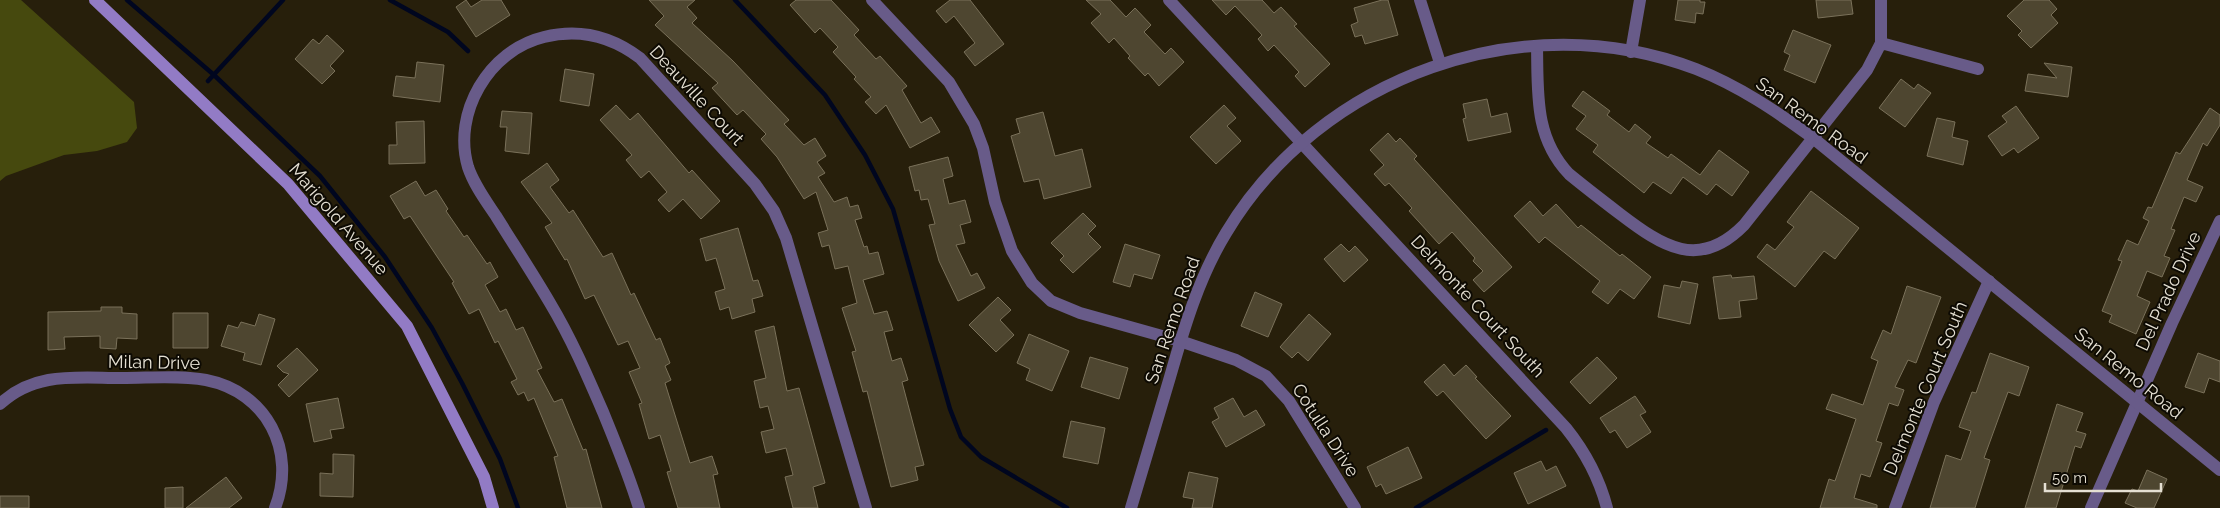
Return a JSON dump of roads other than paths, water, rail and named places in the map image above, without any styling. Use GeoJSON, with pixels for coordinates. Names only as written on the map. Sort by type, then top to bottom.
{"type":"FeatureCollection","features":[{"type":"Feature","properties":{"kind":"main road","name":"Marigold Avenue"},"geometry":{"type":"LineString","coordinates":[[95,0],[288,184],[407,326],[484,477],[493,508]]}},
{"type":"Feature","properties":{"kind":"street","name":"Cotulla Drive"},"geometry":{"type":"LineString","coordinates":[[872,0],[949,82],[974,124],[983,148],[995,202],[1012,251],[1032,283],[1051,301],[1080,314],[1180,341],[1251,367],[1266,376],[1289,400],[1355,508]]}},
{"type":"Feature","properties":{"kind":"street","name":"Delmonte Court South"},"geometry":{"type":"LineString","coordinates":[[1169,0],[1566,428],[1589,460],[1598,478],[1607,508]]}},
{"type":"Feature","properties":{"kind":"street"},"geometry":{"type":"LineString","coordinates":[[1420,0],[1440,63]]}},
{"type":"Feature","properties":{"kind":"street"},"geometry":{"type":"LineString","coordinates":[[1631,52],[1640,0]]}},
{"type":"Feature","properties":{"kind":"street"},"geometry":{"type":"LineString","coordinates":[[1537,46],[1541,118],[1546,138],[1554,156],[1569,174],[1650,236],[1667,246],[1696,250],[1713,246],[1726,240],[1744,225],[1867,70],[1881,42],[1881,0]]}},
{"type":"Feature","properties":{"kind":"street","name":"Deauville Court"},"geometry":{"type":"LineString","coordinates":[[639,508],[624,462],[579,356],[550,302],[479,190],[468,166],[465,137],[467,120],[477,90],[486,76],[497,64],[522,46],[539,38],[554,34],[573,32],[590,34],[624,46],[640,58],[766,199],[786,238],[866,508]]}},
{"type":"Feature","properties":{"kind":"street"},"geometry":{"type":"LineString","coordinates":[[1881,42],[1978,69]]}},
{"type":"Feature","properties":{"kind":"street","name":"San Remo Road"},"geometry":{"type":"LineString","coordinates":[[1131,508],[1180,341],[1200,284],[1225,234],[1258,187],[1302,142],[1328,120],[1370,94],[1408,75],[1440,63],[1484,52],[1537,46],[1593,46],[1631,52],[1694,68],[1733,86],[1769,107],[1813,138],[2220,470]]}},
{"type":"Feature","properties":{"kind":"street","name":"Del Prado Drive"},"geometry":{"type":"LineString","coordinates":[[2137,403],[2220,221]]}},
{"type":"Feature","properties":{"kind":"street","name":"Delmonte Court South"},"geometry":{"type":"LineString","coordinates":[[1895,508],[1934,402],[1989,281]]}},
{"type":"Feature","properties":{"kind":"street","name":"Milan Drive"},"geometry":{"type":"LineString","coordinates":[[0,404],[17,390],[29,384],[57,378],[193,378],[232,388],[253,402],[262,412],[278,442],[282,474],[275,508]]}},
{"type":"Feature","properties":{"kind":"street"},"geometry":{"type":"LineString","coordinates":[[2090,508],[2137,403]]}},
{"type":"Feature","properties":{"kind":"waterway"},"geometry":{"type":"LineString","coordinates":[[127,0],[214,75],[320,176],[385,257],[432,328],[462,383],[500,459],[518,508]]}},
{"type":"Feature","properties":{"kind":"waterway"},"geometry":{"type":"LineString","coordinates":[[208,81],[283,0]]}},
{"type":"Feature","properties":{"kind":"waterway"},"geometry":{"type":"LineString","coordinates":[[390,0],[448,32],[468,51]]}},
{"type":"Feature","properties":{"kind":"waterway"},"geometry":{"type":"LineString","coordinates":[[735,0],[825,95],[865,155],[893,209],[950,409],[961,437],[981,457],[1067,508]]}},
{"type":"Feature","properties":{"kind":"waterway"},"geometry":{"type":"LineString","coordinates":[[1416,508],[1546,430]]}}]}
